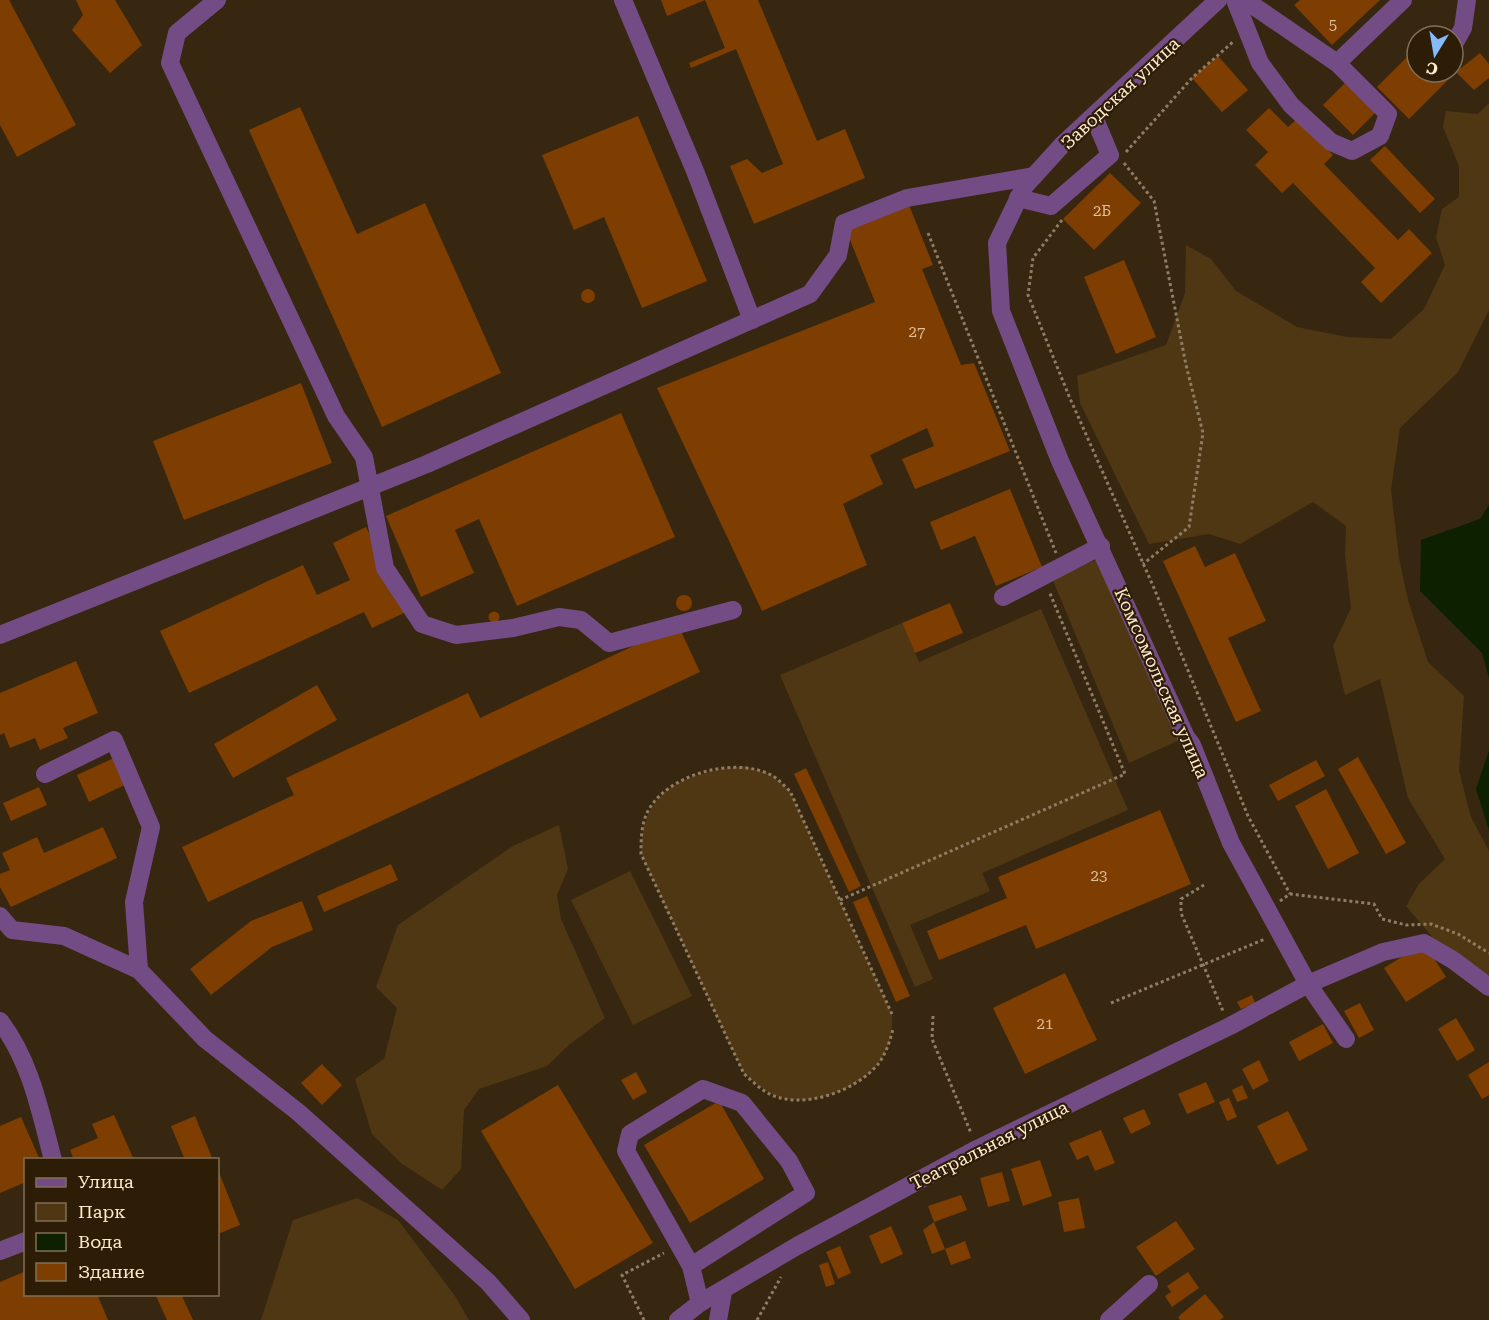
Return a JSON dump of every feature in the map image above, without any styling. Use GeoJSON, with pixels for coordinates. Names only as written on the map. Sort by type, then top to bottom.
{"type":"FeatureCollection","features":[{"type":"Feature","properties":{"kind":"street"},"geometry":{"type":"LineString","coordinates":[[217,0],[177,33],[170,63],[336,416],[364,457],[372,486],[385,568],[422,624],[456,635],[513,628],[559,617],[581,620],[609,643],[733,610]]}},
{"type":"Feature","properties":{"kind":"street"},"geometry":{"type":"LineString","coordinates":[[623,0],[696,171],[753,320]]}},
{"type":"Feature","properties":{"kind":"street"},"geometry":{"type":"LineString","coordinates":[[1235,0],[1260,63],[1292,105],[1331,142],[1352,151],[1380,136],[1388,114],[1359,88],[1337,63],[1245,0]]}},
{"type":"Feature","properties":{"kind":"street"},"geometry":{"type":"LineString","coordinates":[[1337,63],[1403,0]]}},
{"type":"Feature","properties":{"kind":"street"},"geometry":{"type":"LineString","coordinates":[[1464,24],[1467,0]]}},
{"type":"Feature","properties":{"kind":"street","name":"Заводская улица"},"geometry":{"type":"LineString","coordinates":[[1025,187],[1063,144],[1214,1]]}},
{"type":"Feature","properties":{"kind":"street"},"geometry":{"type":"LineString","coordinates":[[0,635],[372,486],[810,294],[838,255],[844,223],[907,198],[1025,187],[1051,206],[1110,155],[1094,117]]}},
{"type":"Feature","properties":{"kind":"street","name":"Комсомольская улица"},"geometry":{"type":"LineString","coordinates":[[1025,187],[997,243],[1001,312],[1060,461],[1101,546],[1186,737],[1192,745],[1232,843],[1308,984],[1346,1039]]}},
{"type":"Feature","properties":{"kind":"street"},"geometry":{"type":"LineString","coordinates":[[1003,597],[1101,546]]}},
{"type":"Feature","properties":{"kind":"street"},"geometry":{"type":"LineString","coordinates":[[45,774],[114,740],[151,827],[134,902],[138,970]]}},
{"type":"Feature","properties":{"kind":"street"},"geometry":{"type":"LineString","coordinates":[[0,916],[12,930],[64,936],[138,970],[205,1039],[298,1112],[488,1282],[521,1320]]}},
{"type":"Feature","properties":{"kind":"street"},"geometry":{"type":"LineString","coordinates":[[1308,984],[1383,952],[1424,943],[1453,960],[1489,987]]}},
{"type":"Feature","properties":{"kind":"street","name":"Театральная улица"},"geometry":{"type":"LineString","coordinates":[[678,1320],[700,1303],[723,1292],[797,1246],[977,1149],[1230,1026],[1308,984]]}},
{"type":"Feature","properties":{"kind":"street"},"geometry":{"type":"LineString","coordinates":[[0,1021],[11,1036],[27,1067],[52,1158]]}},
{"type":"Feature","properties":{"kind":"street"},"geometry":{"type":"LineString","coordinates":[[691,1266],[806,1193],[789,1161],[742,1103],[703,1089],[630,1134],[626,1151],[691,1266],[700,1303]]}},
{"type":"Feature","properties":{"kind":"street"},"geometry":{"type":"LineString","coordinates":[[0,1251],[24,1242]]}},
{"type":"Feature","properties":{"kind":"street"},"geometry":{"type":"LineString","coordinates":[[1109,1320],[1149,1284]]}},
{"type":"Feature","properties":{"kind":"street"},"geometry":{"type":"LineString","coordinates":[[718,1320],[723,1292]]}},
{"type":"Feature","properties":{"kind":"path"},"geometry":{"type":"LineString","coordinates":[[1143,564],[1189,527],[1203,434],[1186,365],[1155,201],[1121,159],[1192,78],[1246,29]]}},
{"type":"Feature","properties":{"kind":"path"},"geometry":{"type":"LineString","coordinates":[[1063,219],[1034,258],[1028,295],[1248,816],[1290,894]]}},
{"type":"Feature","properties":{"kind":"path"},"geometry":{"type":"LineString","coordinates":[[928,233],[1061,565]]}},
{"type":"Feature","properties":{"kind":"path"},"geometry":{"type":"LineString","coordinates":[[840,900],[1125,774],[1042,575]]}},
{"type":"Feature","properties":{"kind":"path"},"geometry":{"type":"LineString","coordinates":[[892,1014],[790,791],[771,774],[742,766],[708,771],[664,793],[649,809],[641,830],[641,854],[744,1074],[766,1092],[785,1099],[814,1100],[862,1079],[879,1063],[889,1045],[893,1029]]}},
{"type":"Feature","properties":{"kind":"path"},"geometry":{"type":"LineString","coordinates":[[1204,885],[1181,898],[1181,913],[1230,1026]]}},
{"type":"Feature","properties":{"kind":"path"},"geometry":{"type":"LineString","coordinates":[[1267,909],[1290,894],[1374,904],[1382,919],[1406,925],[1431,924],[1458,934],[1489,953]]}},
{"type":"Feature","properties":{"kind":"path"},"geometry":{"type":"LineString","coordinates":[[1112,1003],[1280,932]]}},
{"type":"Feature","properties":{"kind":"path"},"geometry":{"type":"LineString","coordinates":[[933,1016],[932,1039],[977,1149]]}},
{"type":"Feature","properties":{"kind":"path"},"geometry":{"type":"LineString","coordinates":[[644,1320],[622,1275],[679,1245]]}},
{"type":"Feature","properties":{"kind":"path"},"geometry":{"type":"LineString","coordinates":[[757,1320],[797,1246]]}},
{"type":"Feature","properties":{"kind":"green space"},"geometry":{"type":"Polygon","coordinates":[[[1489,103],[1489,310],[1458,372],[1400,428],[1391,490],[1399,558],[1408,600],[1428,662],[1464,696],[1459,771],[1471,817],[1489,851],[1489,977],[1434,939],[1406,906],[1419,884],[1445,859],[1408,798],[1380,679],[1345,695],[1333,646],[1351,608],[1345,555],[1346,526],[1313,502],[1240,544],[1209,534],[1149,544],[1080,403],[1077,376],[1166,345],[1185,293],[1186,245],[1211,259],[1236,291],[1297,327],[1347,337],[1391,339],[1424,309],[1445,265],[1436,237],[1442,209],[1459,197],[1459,166],[1443,127],[1446,111],[1478,114],[1489,103]]]}},
{"type":"Feature","properties":{"kind":"green space"},"geometry":{"type":"Polygon","coordinates":[[[1105,556],[1186,737],[1129,763],[1052,578],[1105,556]]]}},
{"type":"Feature","properties":{"kind":"green space"},"geometry":{"type":"Polygon","coordinates":[[[1041,609],[1128,810],[982,873],[990,891],[910,925],[933,979],[915,987],[780,675],[902,623],[919,662],[1041,609]]]}},
{"type":"Feature","properties":{"kind":"green space"},"geometry":{"type":"Polygon","coordinates":[[[743,766],[771,774],[790,791],[892,1014],[890,1039],[879,1062],[861,1080],[836,1093],[822,1097],[795,1100],[783,1098],[767,1091],[744,1074],[641,854],[643,831],[649,813],[658,799],[670,788],[702,774],[743,766]]]}},
{"type":"Feature","properties":{"kind":"green space"},"geometry":{"type":"Polygon","coordinates":[[[559,825],[568,869],[557,895],[561,919],[605,1018],[570,1044],[547,1066],[479,1089],[464,1110],[461,1169],[442,1190],[401,1163],[372,1134],[355,1079],[384,1059],[397,1008],[376,987],[398,925],[513,846],[559,825]]]}},
{"type":"Feature","properties":{"kind":"green space"},"geometry":{"type":"Polygon","coordinates":[[[630,871],[692,996],[633,1025],[571,900],[630,871]]]}},
{"type":"Feature","properties":{"kind":"green space"},"geometry":{"type":"Polygon","coordinates":[[[357,1198],[398,1220],[455,1296],[469,1320],[261,1320],[293,1220],[357,1198]]]}},
{"type":"Feature","properties":{"kind":"water"},"geometry":{"type":"Polygon","coordinates":[[[1489,505],[1489,678],[1482,653],[1420,591],[1421,540],[1480,519],[1489,505]]]}},
{"type":"Feature","properties":{"kind":"water"},"geometry":{"type":"Polygon","coordinates":[[[1489,750],[1489,830],[1476,789],[1489,750]]]}},
{"type":"Feature","properties":{"kind":"building"},"geometry":{"type":"Polygon","coordinates":[[[0,0],[9,0],[76,125],[17,157],[0,125],[0,0]]]}},
{"type":"Feature","properties":{"kind":"building"},"geometry":{"type":"Polygon","coordinates":[[[76,0],[115,0],[142,45],[110,73],[72,30],[83,15],[76,0]]]}},
{"type":"Feature","properties":{"kind":"building"},"geometry":{"type":"Polygon","coordinates":[[[661,0],[705,0],[667,16],[661,0]]]}},
{"type":"Feature","properties":{"kind":"building"},"geometry":{"type":"Polygon","coordinates":[[[705,0],[758,0],[817,141],[845,129],[865,178],[754,224],[730,166],[747,159],[762,173],[783,164],[736,49],[691,68],[689,63],[725,48],[705,0]]]}},
{"type":"Feature","properties":{"kind":"building"},"geometry":{"type":"Polygon","coordinates":[[[1300,0],[1380,0],[1332,45],[1294,5],[1300,0]]]}},
{"type":"Feature","properties":{"kind":"building"},"geometry":{"type":"Polygon","coordinates":[[[1480,53],[1489,64],[1489,78],[1474,90],[1465,81],[1465,65],[1480,53]]]}},
{"type":"Feature","properties":{"kind":"building"},"geometry":{"type":"Polygon","coordinates":[[[1218,56],[1248,90],[1222,112],[1192,78],[1218,56]]]}},
{"type":"Feature","properties":{"kind":"building"},"geometry":{"type":"Polygon","coordinates":[[[1405,59],[1405,84],[1444,84],[1409,119],[1377,87],[1405,59]]]}},
{"type":"Feature","properties":{"kind":"building"},"geometry":{"type":"Polygon","coordinates":[[[1350,78],[1380,108],[1353,135],[1323,105],[1350,78]]]}},
{"type":"Feature","properties":{"kind":"building"},"geometry":{"type":"Polygon","coordinates":[[[300,107],[357,234],[425,203],[501,373],[382,427],[249,130],[300,107]]]}},
{"type":"Feature","properties":{"kind":"building"},"geometry":{"type":"Polygon","coordinates":[[[1269,108],[1288,127],[1298,118],[1333,155],[1324,164],[1398,240],[1409,229],[1432,253],[1381,303],[1361,282],[1375,268],[1293,183],[1282,193],[1255,165],[1268,152],[1246,130],[1269,108]]]}},
{"type":"Feature","properties":{"kind":"building"},"geometry":{"type":"Polygon","coordinates":[[[638,116],[707,281],[642,308],[604,217],[574,230],[542,155],[638,116]]]}},
{"type":"Feature","properties":{"kind":"building"},"geometry":{"type":"Polygon","coordinates":[[[1385,146],[1435,199],[1420,213],[1370,160],[1385,146]]]}},
{"type":"Feature","properties":{"kind":"building"},"geometry":{"type":"Polygon","coordinates":[[[1110,173],[1141,203],[1094,250],[1063,219],[1110,173]]]}},
{"type":"Feature","properties":{"kind":"building"},"geometry":{"type":"Polygon","coordinates":[[[909,205],[933,265],[922,269],[961,365],[974,363],[1010,451],[915,489],[902,459],[934,446],[927,428],[870,455],[883,484],[843,504],[867,565],[762,611],[657,388],[875,302],[846,230],[909,205]]]}},
{"type":"Feature","properties":{"kind":"building"},"geometry":{"type":"Polygon","coordinates":[[[1124,260],[1156,337],[1116,354],[1084,277],[1124,260]]]}},
{"type":"Feature","properties":{"kind":"building"},"geometry":{"type":"Polygon","coordinates":[[[588,289],[593,291],[595,296],[593,301],[588,303],[583,301],[581,296],[583,291],[588,289]]]}},
{"type":"Feature","properties":{"kind":"building"},"geometry":{"type":"Polygon","coordinates":[[[301,383],[332,463],[184,520],[153,441],[301,383]]]}},
{"type":"Feature","properties":{"kind":"building"},"geometry":{"type":"Polygon","coordinates":[[[621,413],[675,537],[517,606],[479,519],[455,530],[474,573],[421,597],[386,516],[621,413]]]}},
{"type":"Feature","properties":{"kind":"building"},"geometry":{"type":"Polygon","coordinates":[[[1010,489],[1042,567],[996,586],[975,536],[941,550],[930,522],[1010,489]]]}},
{"type":"Feature","properties":{"kind":"building"},"geometry":{"type":"Polygon","coordinates":[[[366,527],[406,612],[372,628],[364,612],[189,693],[160,631],[303,565],[317,595],[350,580],[333,543],[366,527]]]}},
{"type":"Feature","properties":{"kind":"building"},"geometry":{"type":"Polygon","coordinates":[[[1195,546],[1205,567],[1235,553],[1266,621],[1228,638],[1261,711],[1236,722],[1163,561],[1195,546]]]}},
{"type":"Feature","properties":{"kind":"building"},"geometry":{"type":"Polygon","coordinates":[[[681,595],[687,595],[692,603],[690,609],[681,611],[676,606],[676,600],[681,595]]]}},
{"type":"Feature","properties":{"kind":"building"},"geometry":{"type":"Polygon","coordinates":[[[950,603],[963,633],[915,653],[902,623],[950,603]]]}},
{"type":"Feature","properties":{"kind":"building"},"geometry":{"type":"Polygon","coordinates":[[[494,612],[498,613],[498,621],[494,622],[490,621],[489,617],[490,613],[494,612]]]}},
{"type":"Feature","properties":{"kind":"building"},"geometry":{"type":"Polygon","coordinates":[[[678,625],[700,672],[208,902],[182,847],[294,795],[286,778],[468,693],[480,718],[678,625]]]}},
{"type":"Feature","properties":{"kind":"building"},"geometry":{"type":"Polygon","coordinates":[[[76,661],[98,713],[63,728],[68,738],[40,750],[35,738],[10,748],[4,733],[0,735],[0,693],[76,661]]]}},
{"type":"Feature","properties":{"kind":"building"},"geometry":{"type":"Polygon","coordinates":[[[317,685],[337,720],[233,778],[214,744],[317,685]]]}},
{"type":"Feature","properties":{"kind":"building"},"geometry":{"type":"Polygon","coordinates":[[[116,757],[129,783],[89,802],[77,775],[116,757]]]}},
{"type":"Feature","properties":{"kind":"building"},"geometry":{"type":"Polygon","coordinates":[[[1358,757],[1406,843],[1386,854],[1338,769],[1358,757]]]}},
{"type":"Feature","properties":{"kind":"building"},"geometry":{"type":"Polygon","coordinates":[[[1316,760],[1325,776],[1278,801],[1269,785],[1316,760]]]}},
{"type":"Feature","properties":{"kind":"building"},"geometry":{"type":"Polygon","coordinates":[[[806,768],[861,886],[849,892],[794,774],[806,768]]]}},
{"type":"Feature","properties":{"kind":"building"},"geometry":{"type":"Polygon","coordinates":[[[39,787],[47,805],[11,821],[3,803],[39,787]]]}},
{"type":"Feature","properties":{"kind":"building"},"geometry":{"type":"Polygon","coordinates":[[[1326,789],[1359,853],[1328,869],[1295,806],[1326,789]]]}},
{"type":"Feature","properties":{"kind":"building"},"geometry":{"type":"Polygon","coordinates":[[[1160,810],[1191,884],[1036,949],[1026,925],[939,960],[927,931],[1007,898],[998,877],[1160,810]]]}},
{"type":"Feature","properties":{"kind":"building"},"geometry":{"type":"Polygon","coordinates":[[[103,827],[117,858],[11,907],[0,887],[0,874],[10,870],[2,853],[37,837],[44,853],[103,827]]]}},
{"type":"Feature","properties":{"kind":"building"},"geometry":{"type":"Polygon","coordinates":[[[391,864],[398,880],[324,912],[317,896],[391,864]]]}},
{"type":"Feature","properties":{"kind":"building"},"geometry":{"type":"Polygon","coordinates":[[[867,896],[910,996],[896,1002],[853,902],[867,896]]]}},
{"type":"Feature","properties":{"kind":"building"},"geometry":{"type":"Polygon","coordinates":[[[302,901],[313,930],[272,947],[211,995],[190,969],[251,921],[302,901]]]}},
{"type":"Feature","properties":{"kind":"building"},"geometry":{"type":"Polygon","coordinates":[[[1424,943],[1446,977],[1406,1002],[1384,968],[1424,943]]]}},
{"type":"Feature","properties":{"kind":"building"},"geometry":{"type":"Polygon","coordinates":[[[1065,973],[1097,1040],[1025,1074],[993,1008],[1065,973]]]}},
{"type":"Feature","properties":{"kind":"building"},"geometry":{"type":"Polygon","coordinates":[[[1252,995],[1255,1003],[1241,1009],[1237,1002],[1252,995]]]}},
{"type":"Feature","properties":{"kind":"building"},"geometry":{"type":"Polygon","coordinates":[[[1360,1003],[1374,1030],[1359,1038],[1344,1011],[1360,1003]]]}},
{"type":"Feature","properties":{"kind":"building"},"geometry":{"type":"Polygon","coordinates":[[[1456,1018],[1475,1050],[1457,1061],[1438,1029],[1456,1018]]]}},
{"type":"Feature","properties":{"kind":"building"},"geometry":{"type":"Polygon","coordinates":[[[1323,1024],[1333,1043],[1299,1061],[1289,1042],[1323,1024]]]}},
{"type":"Feature","properties":{"kind":"building"},"geometry":{"type":"Polygon","coordinates":[[[1259,1060],[1269,1081],[1253,1090],[1242,1069],[1259,1060]]]}},
{"type":"Feature","properties":{"kind":"building"},"geometry":{"type":"Polygon","coordinates":[[[1489,1062],[1489,1095],[1482,1099],[1468,1075],[1489,1062]]]}},
{"type":"Feature","properties":{"kind":"building"},"geometry":{"type":"Polygon","coordinates":[[[322,1064],[342,1085],[322,1105],[301,1083],[322,1064]]]}},
{"type":"Feature","properties":{"kind":"building"},"geometry":{"type":"Polygon","coordinates":[[[636,1072],[647,1092],[633,1100],[621,1080],[636,1072]]]}},
{"type":"Feature","properties":{"kind":"building"},"geometry":{"type":"Polygon","coordinates":[[[1206,1082],[1215,1102],[1187,1114],[1178,1094],[1206,1082]]]}},
{"type":"Feature","properties":{"kind":"building"},"geometry":{"type":"Polygon","coordinates":[[[558,1085],[653,1243],[575,1289],[481,1131],[558,1085]]]}},
{"type":"Feature","properties":{"kind":"building"},"geometry":{"type":"Polygon","coordinates":[[[1242,1085],[1248,1098],[1237,1102],[1232,1090],[1242,1085]]]}},
{"type":"Feature","properties":{"kind":"building"},"geometry":{"type":"Polygon","coordinates":[[[1229,1098],[1237,1117],[1227,1121],[1219,1102],[1229,1098]]]}},
{"type":"Feature","properties":{"kind":"building"},"geometry":{"type":"Polygon","coordinates":[[[719,1101],[764,1179],[690,1223],[644,1145],[719,1101]]]}},
{"type":"Feature","properties":{"kind":"building"},"geometry":{"type":"Polygon","coordinates":[[[1144,1109],[1151,1124],[1131,1134],[1123,1118],[1144,1109]]]}},
{"type":"Feature","properties":{"kind":"building"},"geometry":{"type":"Polygon","coordinates":[[[1288,1111],[1308,1150],[1277,1165],[1257,1126],[1288,1111]]]}},
{"type":"Feature","properties":{"kind":"building"},"geometry":{"type":"Polygon","coordinates":[[[114,1115],[133,1158],[73,1158],[70,1150],[98,1138],[92,1124],[114,1115]]]}},
{"type":"Feature","properties":{"kind":"building"},"geometry":{"type":"Polygon","coordinates":[[[195,1116],[212,1158],[184,1158],[171,1126],[195,1116]]]}},
{"type":"Feature","properties":{"kind":"building"},"geometry":{"type":"Polygon","coordinates":[[[21,1117],[39,1158],[24,1158],[24,1183],[0,1193],[0,1126],[21,1117]]]}},
{"type":"Feature","properties":{"kind":"building"},"geometry":{"type":"Polygon","coordinates":[[[1101,1130],[1115,1163],[1095,1171],[1088,1155],[1077,1160],[1069,1143],[1101,1130]]]}},
{"type":"Feature","properties":{"kind":"building"},"geometry":{"type":"Polygon","coordinates":[[[1040,1160],[1052,1196],[1023,1206],[1011,1169],[1040,1160]]]}},
{"type":"Feature","properties":{"kind":"building"},"geometry":{"type":"Polygon","coordinates":[[[219,1172],[240,1225],[219,1234],[219,1172]]]}},
{"type":"Feature","properties":{"kind":"building"},"geometry":{"type":"Polygon","coordinates":[[[1002,1172],[1010,1201],[988,1207],[980,1178],[1002,1172]]]}},
{"type":"Feature","properties":{"kind":"building"},"geometry":{"type":"Polygon","coordinates":[[[961,1195],[967,1210],[934,1222],[928,1206],[961,1195]]]}},
{"type":"Feature","properties":{"kind":"building"},"geometry":{"type":"Polygon","coordinates":[[[1079,1198],[1085,1228],[1064,1232],[1058,1202],[1079,1198]]]}},
{"type":"Feature","properties":{"kind":"building"},"geometry":{"type":"Polygon","coordinates":[[[1176,1221],[1195,1249],[1156,1276],[1136,1247],[1176,1221]]]}},
{"type":"Feature","properties":{"kind":"building"},"geometry":{"type":"Polygon","coordinates":[[[934,1222],[945,1249],[932,1254],[923,1230],[934,1222]]]}},
{"type":"Feature","properties":{"kind":"building"},"geometry":{"type":"Polygon","coordinates":[[[891,1226],[903,1254],[881,1264],[869,1236],[891,1226]]]}},
{"type":"Feature","properties":{"kind":"building"},"geometry":{"type":"Polygon","coordinates":[[[965,1241],[971,1258],[951,1265],[945,1249],[965,1241]]]}},
{"type":"Feature","properties":{"kind":"building"},"geometry":{"type":"Polygon","coordinates":[[[840,1246],[851,1273],[838,1279],[826,1252],[840,1246]]]}},
{"type":"Feature","properties":{"kind":"building"},"geometry":{"type":"Polygon","coordinates":[[[828,1262],[835,1284],[826,1287],[819,1265],[828,1262]]]}},
{"type":"Feature","properties":{"kind":"building"},"geometry":{"type":"Polygon","coordinates":[[[24,1272],[24,1296],[98,1296],[108,1320],[0,1320],[0,1282],[24,1272]]]}},
{"type":"Feature","properties":{"kind":"building"},"geometry":{"type":"Polygon","coordinates":[[[1188,1272],[1199,1288],[1172,1307],[1165,1296],[1171,1292],[1167,1286],[1188,1272]]]}},
{"type":"Feature","properties":{"kind":"building"},"geometry":{"type":"Polygon","coordinates":[[[1205,1294],[1224,1317],[1220,1320],[1180,1320],[1178,1317],[1205,1294]]]}},
{"type":"Feature","properties":{"kind":"building"},"geometry":{"type":"Polygon","coordinates":[[[156,1296],[182,1296],[193,1320],[167,1320],[156,1296]]]}}]}
